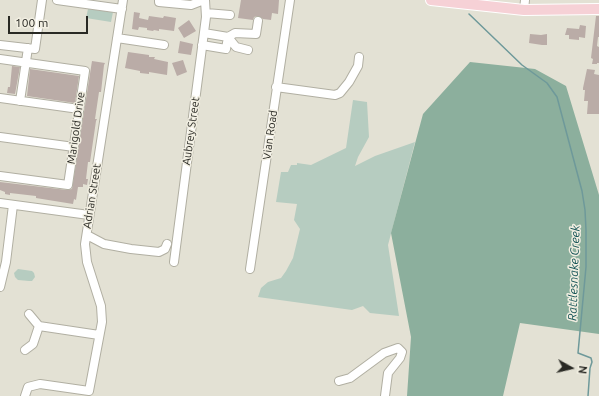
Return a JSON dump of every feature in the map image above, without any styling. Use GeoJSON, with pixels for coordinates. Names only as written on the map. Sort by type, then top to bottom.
{"type":"FeatureCollection","features":[{"type":"Feature","properties":{"kind":"main road"},"geometry":{"type":"LineString","coordinates":[[432,0],[599,9]]}},
{"type":"Feature","properties":{"kind":"street"},"geometry":{"type":"LineString","coordinates":[[20,101],[26,63],[42,0]]}},
{"type":"Feature","properties":{"kind":"street"},"geometry":{"type":"LineString","coordinates":[[58,0],[122,4]]}},
{"type":"Feature","properties":{"kind":"street"},"geometry":{"type":"LineString","coordinates":[[159,0],[159,2],[191,6],[204,0]]}},
{"type":"Feature","properties":{"kind":"street","name":"Aubrey Street"},"geometry":{"type":"LineString","coordinates":[[174,262],[204,33],[206,13],[204,0]]}},
{"type":"Feature","properties":{"kind":"street","name":"Vian Road"},"geometry":{"type":"LineString","coordinates":[[250,269],[290,0]]}},
{"type":"Feature","properties":{"kind":"street","name":"Adrian Street"},"geometry":{"type":"LineString","coordinates":[[25,396],[28,387],[40,384],[89,391],[102,322],[101,306],[87,262],[86,244],[89,215],[122,4]]}},
{"type":"Feature","properties":{"kind":"street"},"geometry":{"type":"LineString","coordinates":[[206,13],[230,15]]}},
{"type":"Feature","properties":{"kind":"street"},"geometry":{"type":"LineString","coordinates":[[204,33],[228,37],[236,33],[256,34],[258,21]]}},
{"type":"Feature","properties":{"kind":"street"},"geometry":{"type":"LineString","coordinates":[[202,45],[226,49],[228,37]]}},
{"type":"Feature","properties":{"kind":"street"},"geometry":{"type":"LineString","coordinates":[[228,37],[236,47],[248,50]]}},
{"type":"Feature","properties":{"kind":"street"},"geometry":{"type":"LineString","coordinates":[[117,38],[164,45]]}},
{"type":"Feature","properties":{"kind":"street"},"geometry":{"type":"LineString","coordinates":[[0,44],[31,48]]}},
{"type":"Feature","properties":{"kind":"street"},"geometry":{"type":"LineString","coordinates":[[276,87],[335,95],[340,93],[349,82],[358,66],[359,57]]}},
{"type":"Feature","properties":{"kind":"street"},"geometry":{"type":"LineString","coordinates":[[0,59],[26,63]]}},
{"type":"Feature","properties":{"kind":"street","name":"Marigold Drive"},"geometry":{"type":"LineString","coordinates":[[0,176],[68,185],[85,70],[26,63]]}},
{"type":"Feature","properties":{"kind":"street"},"geometry":{"type":"LineString","coordinates":[[0,98],[79,109]]}},
{"type":"Feature","properties":{"kind":"street"},"geometry":{"type":"LineString","coordinates":[[0,137],[74,147]]}},
{"type":"Feature","properties":{"kind":"street"},"geometry":{"type":"LineString","coordinates":[[0,203],[89,215]]}},
{"type":"Feature","properties":{"kind":"street"},"geometry":{"type":"LineString","coordinates":[[0,288],[2,267],[13,205]]}},
{"type":"Feature","properties":{"kind":"street"},"geometry":{"type":"LineString","coordinates":[[87,234],[104,244],[131,249],[160,252],[165,249],[167,244]]}},
{"type":"Feature","properties":{"kind":"street"},"geometry":{"type":"LineString","coordinates":[[29,314],[39,326],[100,335]]}},
{"type":"Feature","properties":{"kind":"street"},"geometry":{"type":"LineString","coordinates":[[25,350],[33,344],[39,326]]}},
{"type":"Feature","properties":{"kind":"street"},"geometry":{"type":"LineString","coordinates":[[339,381],[350,378],[384,353],[398,348],[402,352],[400,358],[388,373],[385,396]]}},
{"type":"Feature","properties":{"kind":"green space"},"geometry":{"type":"Polygon","coordinates":[[[88,9],[113,12],[111,22],[86,18],[88,9]]]}},
{"type":"Feature","properties":{"kind":"green space"},"geometry":{"type":"Polygon","coordinates":[[[470,62],[535,69],[566,86],[599,195],[599,334],[520,323],[503,396],[407,396],[411,337],[391,233],[423,114],[470,62]]]}},
{"type":"Feature","properties":{"kind":"green space"},"geometry":{"type":"Polygon","coordinates":[[[353,100],[367,102],[369,137],[358,157],[355,166],[375,156],[415,142],[388,245],[399,316],[370,313],[363,306],[352,310],[258,297],[261,288],[268,282],[281,278],[286,271],[293,258],[300,229],[294,220],[297,204],[276,202],[281,172],[288,172],[291,165],[297,165],[297,163],[311,165],[346,148],[353,100]]]}},
{"type":"Feature","properties":{"kind":"green space"},"geometry":{"type":"Polygon","coordinates":[[[18,269],[32,271],[35,277],[32,281],[18,280],[14,273],[18,269]]]}},
{"type":"Feature","properties":{"kind":"building"},"geometry":{"type":"Polygon","coordinates":[[[241,0],[279,0],[278,14],[272,13],[271,20],[263,19],[258,16],[254,17],[253,20],[238,18],[241,0]]]}},
{"type":"Feature","properties":{"kind":"building"},"geometry":{"type":"Polygon","coordinates":[[[134,12],[140,13],[139,18],[148,20],[149,16],[176,18],[174,31],[159,29],[159,31],[153,31],[147,30],[147,28],[139,27],[138,30],[132,29],[134,12]]]}},
{"type":"Feature","properties":{"kind":"building"},"geometry":{"type":"Polygon","coordinates":[[[596,16],[599,16],[599,37],[597,46],[599,47],[599,63],[592,64],[593,59],[591,58],[596,16]]]}},
{"type":"Feature","properties":{"kind":"building"},"geometry":{"type":"Polygon","coordinates":[[[189,20],[196,31],[184,38],[178,28],[189,20]]]}},
{"type":"Feature","properties":{"kind":"building"},"geometry":{"type":"Polygon","coordinates":[[[580,25],[586,26],[585,38],[579,37],[579,40],[569,39],[569,35],[565,35],[567,28],[579,29],[580,25]]]}},
{"type":"Feature","properties":{"kind":"building"},"geometry":{"type":"Polygon","coordinates":[[[530,34],[547,34],[547,45],[529,43],[530,34]]]}},
{"type":"Feature","properties":{"kind":"building"},"geometry":{"type":"Polygon","coordinates":[[[180,41],[193,44],[191,55],[178,53],[180,41]]]}},
{"type":"Feature","properties":{"kind":"building"},"geometry":{"type":"Polygon","coordinates":[[[128,52],[149,55],[149,57],[155,57],[154,59],[168,62],[167,75],[149,72],[149,74],[140,73],[140,71],[125,68],[128,52]]]}},
{"type":"Feature","properties":{"kind":"building"},"geometry":{"type":"Polygon","coordinates":[[[183,60],[187,72],[177,76],[172,63],[183,60]]]}},
{"type":"Feature","properties":{"kind":"building"},"geometry":{"type":"Polygon","coordinates":[[[92,61],[105,63],[101,92],[99,92],[95,119],[97,119],[90,162],[88,162],[86,179],[88,179],[87,185],[83,184],[83,187],[78,187],[76,200],[74,199],[73,204],[36,198],[36,196],[10,193],[10,195],[5,194],[5,192],[0,190],[0,182],[67,190],[72,189],[92,61]]]}},
{"type":"Feature","properties":{"kind":"building"},"geometry":{"type":"Polygon","coordinates":[[[12,66],[20,67],[15,94],[7,93],[8,87],[10,87],[12,66]]]}},
{"type":"Feature","properties":{"kind":"building"},"geometry":{"type":"Polygon","coordinates":[[[30,69],[79,76],[75,103],[27,96],[30,69]]]}},
{"type":"Feature","properties":{"kind":"building"},"geometry":{"type":"Polygon","coordinates":[[[587,69],[595,70],[594,74],[599,75],[599,114],[587,114],[588,101],[584,101],[585,90],[583,90],[583,88],[587,69]]]}},
{"type":"Feature","properties":{"kind":"waterway","name":"Rattlesnake Creek"},"geometry":{"type":"LineString","coordinates":[[469,14],[522,65],[547,83],[557,97],[582,191],[585,210],[586,267],[578,353],[591,358],[592,362],[590,368],[588,396]]}}]}
